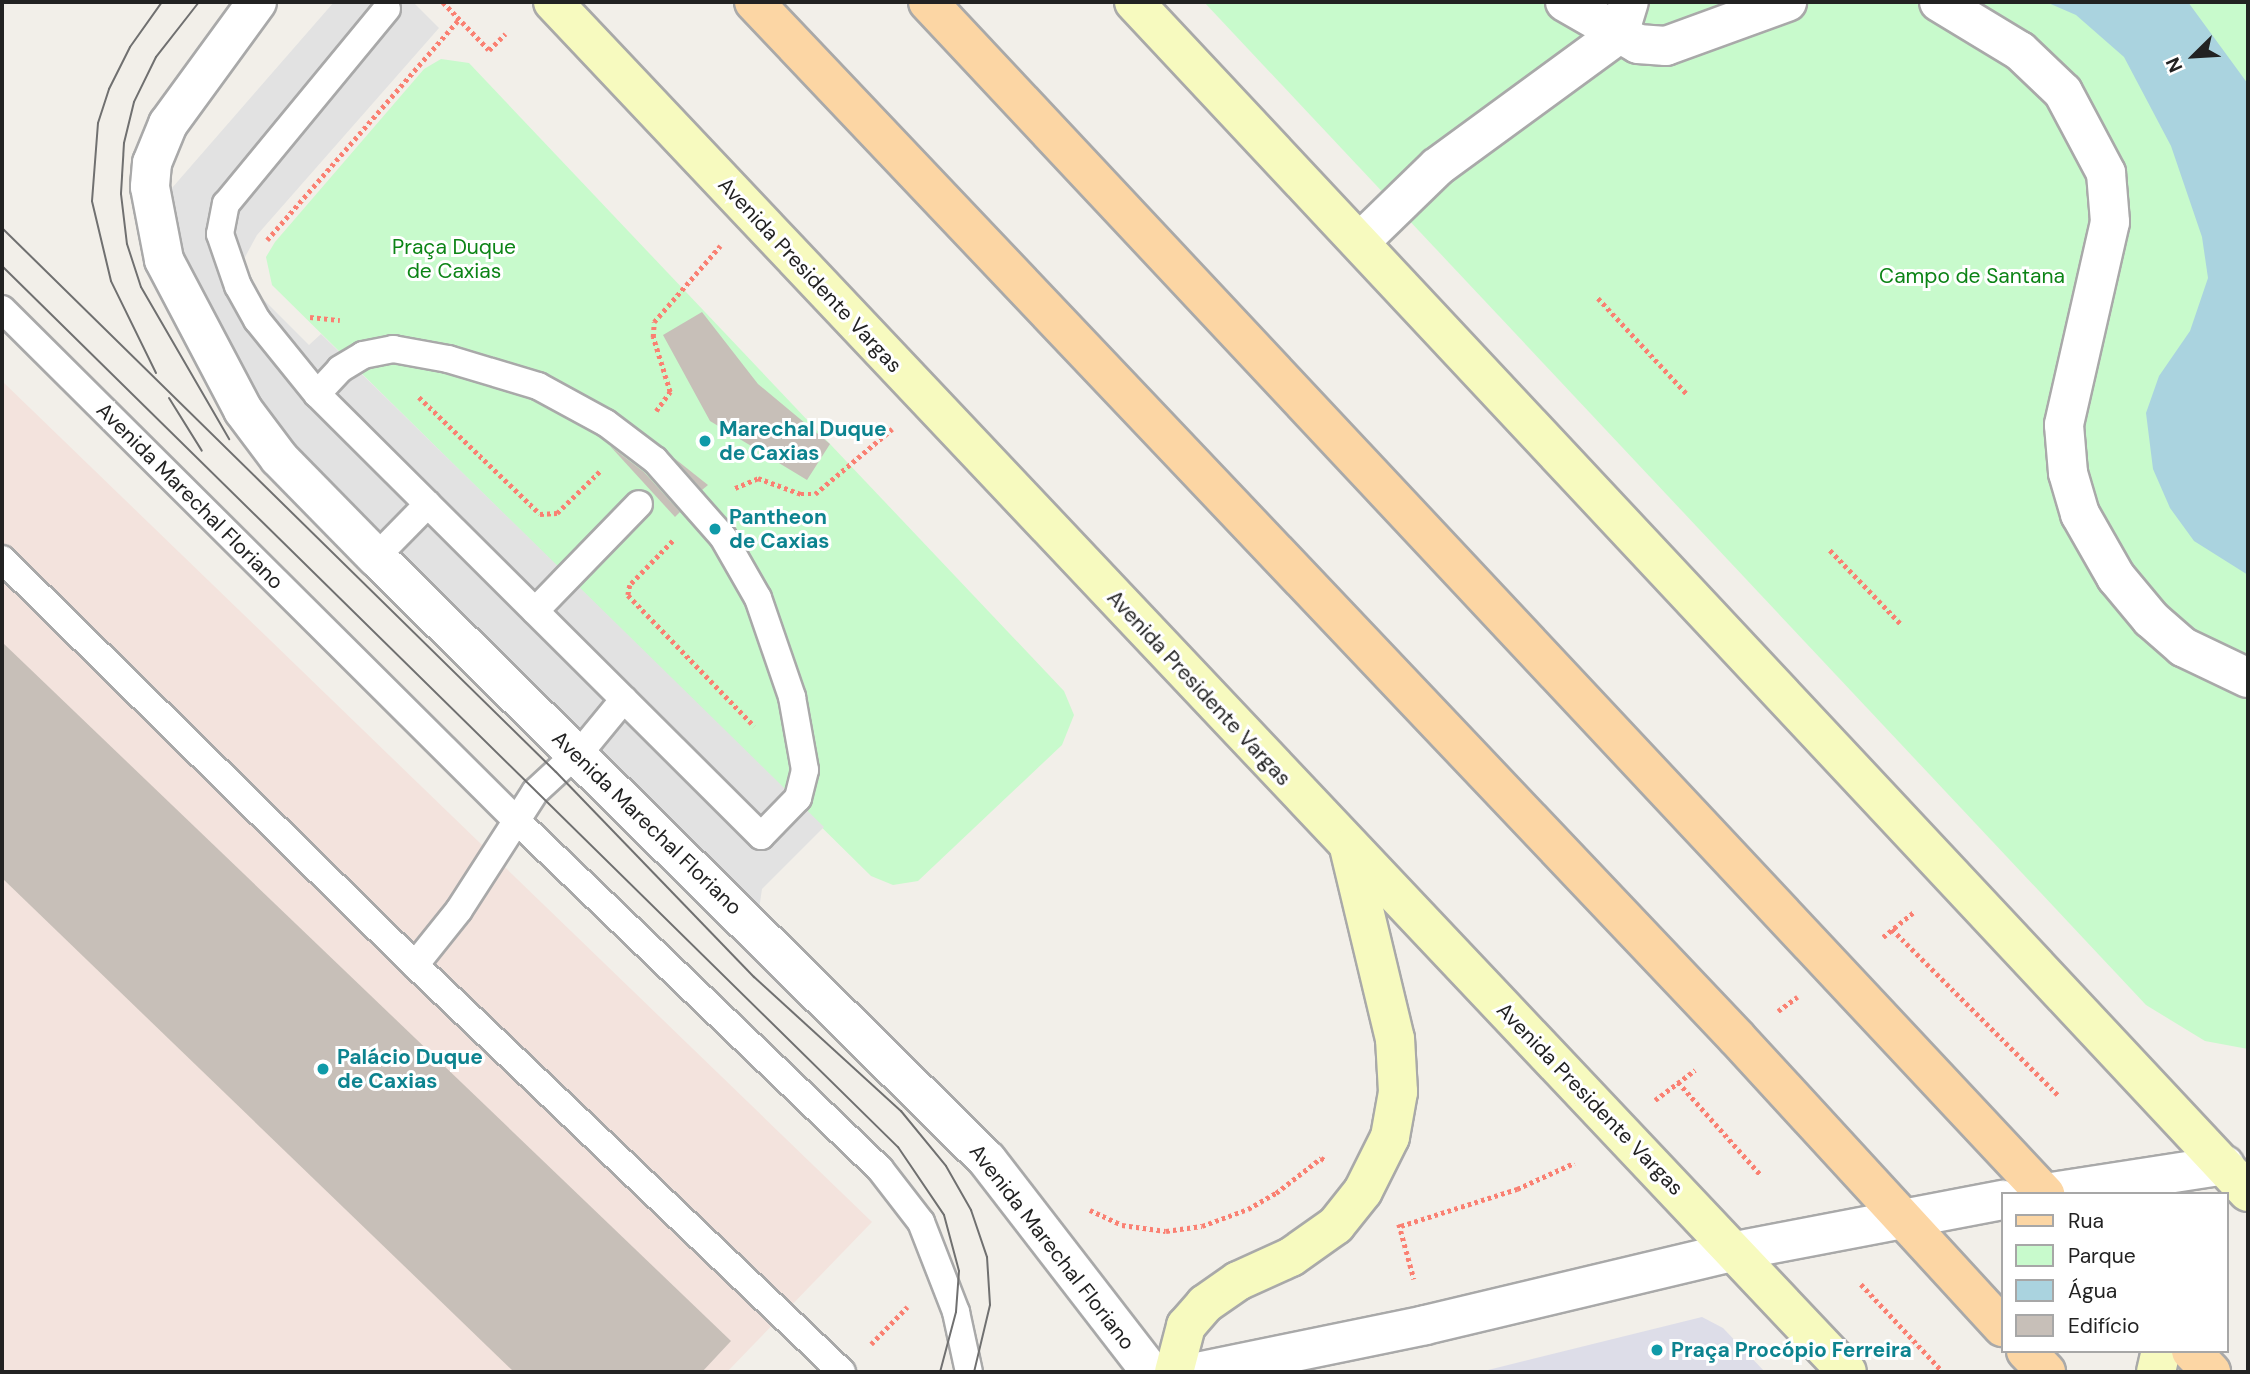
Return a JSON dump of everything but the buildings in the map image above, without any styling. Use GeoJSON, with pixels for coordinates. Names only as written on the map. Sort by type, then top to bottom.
{"type":"FeatureCollection","features":[{"type":"Feature","properties":{"kind":"main road","name":"Avenida Presidente Vargas"},"geometry":{"type":"LineString","coordinates":[[553,2],[1847,1372]]}},
{"type":"Feature","properties":{"kind":"main road"},"geometry":{"type":"LineString","coordinates":[[754,2],[1737,1038],[2002,1325]]}},
{"type":"Feature","properties":{"kind":"main road"},"geometry":{"type":"LineString","coordinates":[[928,2],[2041,1192]]}},
{"type":"Feature","properties":{"kind":"main road"},"geometry":{"type":"LineString","coordinates":[[1134,2],[2233,1176]]}},
{"type":"Feature","properties":{"kind":"main road"},"geometry":{"type":"LineString","coordinates":[[1174,1372],[1186,1326],[1205,1304],[1238,1282],[1292,1257],[1336,1225],[1363,1191],[1390,1137],[1398,1092],[1395,1040],[1348,846]]}},
{"type":"Feature","properties":{"kind":"main road"},"geometry":{"type":"LineString","coordinates":[[2028,1353],[2046,1372]]}},
{"type":"Feature","properties":{"kind":"main road"},"geometry":{"type":"LineString","coordinates":[[2156,1372],[2161,1353]]}},
{"type":"Feature","properties":{"kind":"main road"},"geometry":{"type":"LineString","coordinates":[[2193,1353],[2210,1372]]}},
{"type":"Feature","properties":{"kind":"street","name":"Avenida Marechal Floriano"},"geometry":{"type":"LineString","coordinates":[[257,2],[184,99],[155,152],[151,205],[164,260],[254,426],[290,471],[576,755],[778,949],[987,1160],[1151,1372]]}},
{"type":"Feature","properties":{"kind":"street"},"geometry":{"type":"LineString","coordinates":[[1565,2],[1624,18],[1638,44],[1666,46],[1787,2]]}},
{"type":"Feature","properties":{"kind":"street"},"geometry":{"type":"LineString","coordinates":[[1939,2],[2020,51],[2063,92],[2106,173],[2110,222],[2064,425],[2068,473],[2080,514],[2116,577],[2151,619],[2183,647],[2248,678]]}},
{"type":"Feature","properties":{"kind":"street"},"geometry":{"type":"LineString","coordinates":[[1360,242],[1437,167],[1624,18]]}},
{"type":"Feature","properties":{"kind":"street"},"geometry":{"type":"LineString","coordinates":[[2053,1192],[2233,1176]]}},
{"type":"Feature","properties":{"kind":"street"},"geometry":{"type":"LineString","coordinates":[[1197,1372],[1425,1325],[1735,1251],[1901,1217],[2002,1200]]}},
{"type":"Feature","properties":{"kind":"lane"},"geometry":{"type":"LineString","coordinates":[[317,394],[348,363],[381,350],[481,367],[538,386],[606,423],[655,460],[723,537],[758,598],[785,670],[805,770],[798,797],[761,836],[317,394],[257,320],[230,270],[219,223],[235,190],[387,9]]}},
{"type":"Feature","properties":{"kind":"lane","name":"Avenida Marechal Floriano"},"geometry":{"type":"LineString","coordinates":[[2,309],[515,819],[880,1169],[921,1222],[956,1312],[969,1372]]}},
{"type":"Feature","properties":{"kind":"lane"},"geometry":{"type":"LineString","coordinates":[[376,557],[428,504]]}},
{"type":"Feature","properties":{"kind":"lane"},"geometry":{"type":"LineString","coordinates":[[535,611],[639,504]]}},
{"type":"Feature","properties":{"kind":"lane"},"geometry":{"type":"LineString","coordinates":[[2,559],[415,965],[842,1372]]}},
{"type":"Feature","properties":{"kind":"lane"},"geometry":{"type":"LineString","coordinates":[[415,965],[459,911],[515,819],[536,792],[576,755],[624,699]]}},
{"type":"Feature","properties":{"kind":"path"},"geometry":{"type":"LineString","coordinates":[[443,2],[489,50],[505,34]]}},
{"type":"Feature","properties":{"kind":"path"},"geometry":{"type":"LineString","coordinates":[[263,243],[459,19]]}},
{"type":"Feature","properties":{"kind":"path"},"geometry":{"type":"LineString","coordinates":[[649,419],[670,393],[653,337],[654,323],[751,213]]}},
{"type":"Feature","properties":{"kind":"path"},"geometry":{"type":"LineString","coordinates":[[1598,298],[1687,394]]}},
{"type":"Feature","properties":{"kind":"path"},"geometry":{"type":"LineString","coordinates":[[301,316],[363,323],[393,372],[540,514],[557,513],[603,469]]}},
{"type":"Feature","properties":{"kind":"path"},"geometry":{"type":"LineString","coordinates":[[724,496],[758,478],[801,494],[816,494],[927,399]]}},
{"type":"Feature","properties":{"kind":"path"},"geometry":{"type":"LineString","coordinates":[[683,531],[630,585],[632,602],[782,753],[805,770]]}},
{"type":"Feature","properties":{"kind":"path"},"geometry":{"type":"LineString","coordinates":[[1830,550],[1902,625]]}},
{"type":"Feature","properties":{"kind":"path"},"geometry":{"type":"LineString","coordinates":[[1883,937],[1916,911]]}},
{"type":"Feature","properties":{"kind":"path"},"geometry":{"type":"LineString","coordinates":[[1892,929],[2059,1096]]}},
{"type":"Feature","properties":{"kind":"path"},"geometry":{"type":"LineString","coordinates":[[1773,1014],[1797,997]]}},
{"type":"Feature","properties":{"kind":"path"},"geometry":{"type":"LineString","coordinates":[[1654,1100],[1695,1070]]}},
{"type":"Feature","properties":{"kind":"path"},"geometry":{"type":"LineString","coordinates":[[1678,1082],[1760,1174]]}},
{"type":"Feature","properties":{"kind":"path"},"geometry":{"type":"LineString","coordinates":[[1042,1230],[1072,1194],[1091,1211],[1122,1225],[1166,1231],[1202,1226],[1276,1194],[1321,1158],[1331,1165]]}},
{"type":"Feature","properties":{"kind":"path"},"geometry":{"type":"LineString","coordinates":[[1401,1226],[1540,1181],[1574,1163]]}},
{"type":"Feature","properties":{"kind":"path"},"geometry":{"type":"LineString","coordinates":[[1393,1219],[1401,1226],[1414,1280]]}},
{"type":"Feature","properties":{"kind":"path"},"geometry":{"type":"LineString","coordinates":[[1861,1284],[1943,1372]]}},
{"type":"Feature","properties":{"kind":"path"},"geometry":{"type":"LineString","coordinates":[[861,1353],[907,1307]]}},
{"type":"Feature","properties":{"kind":"shaded area"},"geometry":{"type":"Polygon","coordinates":[[[334,2],[413,2],[439,28],[257,235],[244,259],[250,286],[309,345],[321,334],[824,827],[762,889],[758,916],[290,454],[188,286],[165,196],[334,2]]]}},
{"type":"Feature","properties":{"kind":"shaded area"},"geometry":{"type":"Polygon","coordinates":[[[2,381],[872,1222],[727,1372],[2,1372],[2,381]]]}},
{"type":"Feature","properties":{"kind":"shaded area","name":"Praça Procópio Ferreira"},"geometry":{"type":"Polygon","coordinates":[[[1702,1317],[1723,1328],[1765,1372],[1480,1372],[1702,1317]]]}},
{"type":"Feature","properties":{"kind":"green space","name":"Campo de Santana"},"geometry":{"type":"Polygon","coordinates":[[[1204,2],[2248,2],[2248,1049],[2205,1041],[2146,1005],[1204,2]]]}},
{"type":"Feature","properties":{"kind":"green space","name":"Praça Duque de Caxias"},"geometry":{"type":"Polygon","coordinates":[[[441,59],[469,63],[1064,691],[1074,715],[1062,745],[918,881],[893,885],[871,876],[272,285],[266,257],[275,242],[424,69],[441,59]]]}},
{"type":"Feature","properties":{"kind":"water"},"geometry":{"type":"Polygon","coordinates":[[[2046,2],[2188,2],[2248,84],[2248,575],[2194,541],[2170,508],[2153,469],[2146,413],[2159,376],[2190,331],[2208,278],[2202,237],[2171,146],[2124,57],[2076,15],[2046,2]]]}},
{"type":"Feature","properties":{"kind":"tram line"},"geometry":{"type":"LineString","coordinates":[[156,373],[111,281],[92,201],[98,123],[109,89],[130,47],[162,2]]}},
{"type":"Feature","properties":{"kind":"tram line"},"geometry":{"type":"LineString","coordinates":[[199,2],[156,57],[134,102],[124,143],[121,194],[127,244],[141,287],[229,439]]}},
{"type":"Feature","properties":{"kind":"tram line"},"geometry":{"type":"LineString","coordinates":[[2,228],[556,772],[754,977],[901,1111],[946,1166],[971,1210],[987,1257],[990,1305],[974,1372]]}},
{"type":"Feature","properties":{"kind":"tram line"},"geometry":{"type":"LineString","coordinates":[[2,266],[898,1147],[944,1215],[959,1271],[956,1312],[940,1372]]}},
{"type":"Feature","properties":{"kind":"tram line"},"geometry":{"type":"LineString","coordinates":[[169,398],[202,451]]}},
{"type":"Feature","properties":{"kind":"place","name":"Marechal Duque de Caxias"},"geometry":{"type":"Point","coordinates":[705,441]}},
{"type":"Feature","properties":{"kind":"place","name":"Pantheon de Caxias"},"geometry":{"type":"Point","coordinates":[715,529]}},
{"type":"Feature","properties":{"kind":"place","name":"Palácio Duque de Caxias"},"geometry":{"type":"Point","coordinates":[323,1069]}},
{"type":"Feature","properties":{"kind":"place","name":"Praça Procópio Ferreira"},"geometry":{"type":"Point","coordinates":[1657,1350]}}]}
